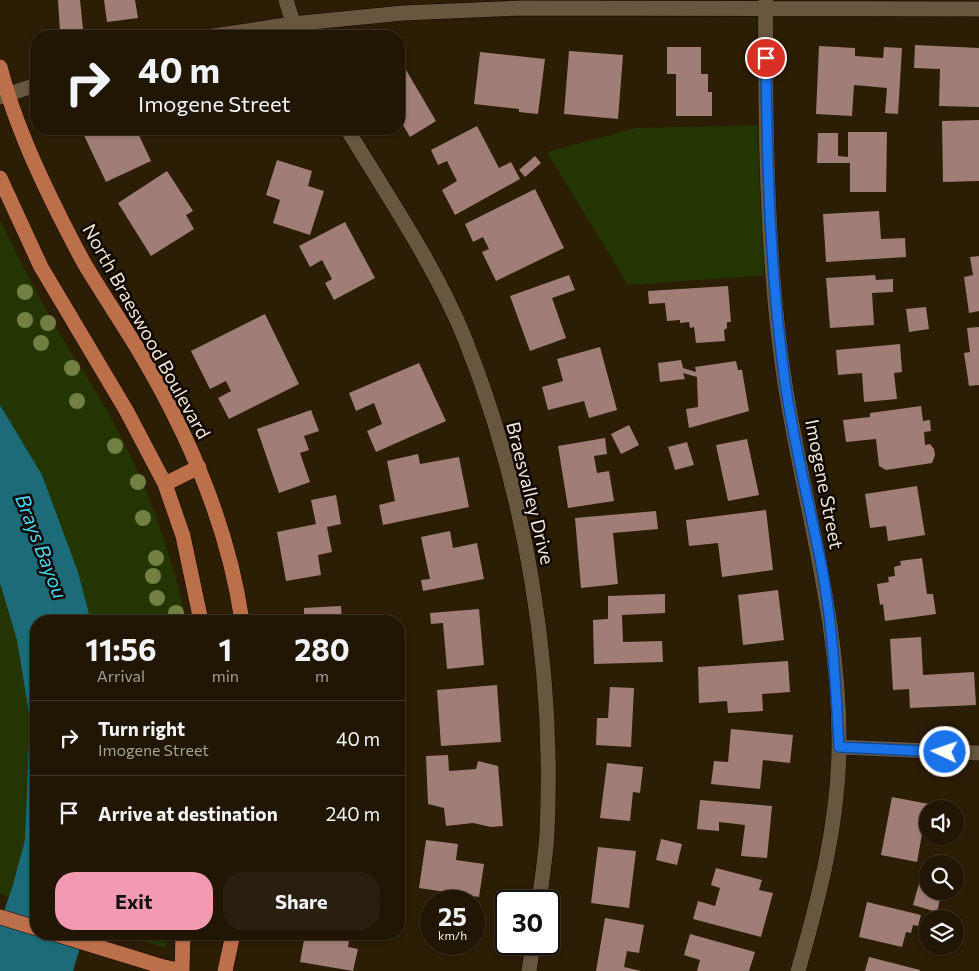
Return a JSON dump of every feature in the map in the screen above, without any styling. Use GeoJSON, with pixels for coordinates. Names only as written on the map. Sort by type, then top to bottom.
{"type":"FeatureCollection","features":[{"type":"Feature","properties":{"kind":"main road","name":"North Braeswood Boulevard"},"geometry":{"type":"LineString","coordinates":[[0,67],[4,96],[55,206],[86,266],[140,352],[199,467],[228,550],[241,615]]}},
{"type":"Feature","properties":{"kind":"main road"},"geometry":{"type":"LineString","coordinates":[[0,178],[42,267],[126,410],[165,484],[183,536],[201,615]]}},
{"type":"Feature","properties":{"kind":"main road"},"geometry":{"type":"LineString","coordinates":[[165,484],[199,467]]}},
{"type":"Feature","properties":{"kind":"main road"},"geometry":{"type":"LineString","coordinates":[[0,917],[30,926]]}},
{"type":"Feature","properties":{"kind":"main road"},"geometry":{"type":"LineString","coordinates":[[75,940],[182,971],[183,940]]}},
{"type":"Feature","properties":{"kind":"main road"},"geometry":{"type":"LineString","coordinates":[[225,971],[232,940]]}},
{"type":"Feature","properties":{"kind":"street"},"geometry":{"type":"LineString","coordinates":[[286,0],[295,30],[403,13],[522,4],[766,4],[979,9]]}},
{"type":"Feature","properties":{"kind":"street","name":"Imogene Street"},"geometry":{"type":"LineString","coordinates":[[766,4],[768,181],[773,275],[785,383],[824,584],[834,655],[839,747],[837,790],[823,883],[798,971]]}},
{"type":"Feature","properties":{"kind":"street"},"geometry":{"type":"LineString","coordinates":[[4,96],[30,87]]}},
{"type":"Feature","properties":{"kind":"street","name":"Braesvalley Drive"},"geometry":{"type":"LineString","coordinates":[[351,135],[419,249],[464,339],[491,414],[511,483],[528,555],[540,641],[547,718],[547,833],[540,890]]}},
{"type":"Feature","properties":{"kind":"street"},"geometry":{"type":"LineString","coordinates":[[839,747],[979,753]]}},
{"type":"Feature","properties":{"kind":"street"},"geometry":{"type":"LineString","coordinates":[[529,971],[531,955]]}},
{"type":"Feature","properties":{"kind":"green space"},"geometry":{"type":"Polygon","coordinates":[[[766,125],[773,275],[628,285],[547,152],[635,128],[766,125]]]}},
{"type":"Feature","properties":{"kind":"green space"},"geometry":{"type":"Polygon","coordinates":[[[0,220],[44,306],[102,402],[130,454],[163,536],[184,615],[30,615],[30,904],[0,894],[0,220]]]}},
{"type":"Feature","properties":{"kind":"green space"},"geometry":{"type":"Polygon","coordinates":[[[138,940],[168,940],[166,948],[138,940]]]}},
{"type":"Feature","properties":{"kind":"water","name":"Brays Bayou"},"geometry":{"type":"Polygon","coordinates":[[[0,405],[42,475],[78,572],[89,615],[30,615],[30,719],[17,640],[0,583],[0,405]]]}},
{"type":"Feature","properties":{"kind":"water"},"geometry":{"type":"Polygon","coordinates":[[[30,719],[30,940],[82,940],[73,971],[0,971],[0,923],[25,840],[30,719]]]}},
{"type":"Feature","properties":{"kind":"building"},"geometry":{"type":"Polygon","coordinates":[[[58,0],[80,0],[83,29],[60,30],[58,0]]]}},
{"type":"Feature","properties":{"kind":"building"},"geometry":{"type":"Polygon","coordinates":[[[104,0],[135,0],[138,18],[107,22],[104,0]]]}},
{"type":"Feature","properties":{"kind":"building"},"geometry":{"type":"Polygon","coordinates":[[[915,45],[979,48],[979,107],[939,106],[940,69],[914,68],[915,45]]]}},
{"type":"Feature","properties":{"kind":"building"},"geometry":{"type":"Polygon","coordinates":[[[819,46],[855,48],[855,56],[883,58],[884,47],[902,48],[898,114],[885,113],[887,88],[854,85],[852,116],[816,114],[819,46]]]}},
{"type":"Feature","properties":{"kind":"building"},"geometry":{"type":"Polygon","coordinates":[[[667,47],[701,47],[701,74],[708,74],[708,92],[712,92],[712,116],[676,116],[676,74],[667,74],[667,47]]]}},
{"type":"Feature","properties":{"kind":"building"},"geometry":{"type":"Polygon","coordinates":[[[569,51],[623,55],[618,119],[564,114],[569,51]]]}},
{"type":"Feature","properties":{"kind":"building"},"geometry":{"type":"Polygon","coordinates":[[[480,52],[545,59],[538,114],[519,112],[519,109],[474,104],[480,52]]]}},
{"type":"Feature","properties":{"kind":"building"},"geometry":{"type":"Polygon","coordinates":[[[405,68],[436,121],[410,137],[405,128],[405,68]]]}},
{"type":"Feature","properties":{"kind":"building"},"geometry":{"type":"Polygon","coordinates":[[[979,120],[979,181],[943,182],[942,121],[979,120]]]}},
{"type":"Feature","properties":{"kind":"building"},"geometry":{"type":"Polygon","coordinates":[[[477,126],[499,168],[511,162],[520,179],[455,215],[442,190],[457,181],[447,161],[438,165],[431,150],[477,126]]]}},
{"type":"Feature","properties":{"kind":"building"},"geometry":{"type":"Polygon","coordinates":[[[848,132],[887,132],[886,192],[850,192],[850,163],[817,163],[818,133],[838,133],[838,156],[848,157],[848,132]]]}},
{"type":"Feature","properties":{"kind":"building"},"geometry":{"type":"Polygon","coordinates":[[[84,135],[139,135],[151,161],[106,182],[84,135]]]}},
{"type":"Feature","properties":{"kind":"building"},"geometry":{"type":"Polygon","coordinates":[[[535,156],[541,163],[525,177],[519,170],[535,156]]]}},
{"type":"Feature","properties":{"kind":"building"},"geometry":{"type":"Polygon","coordinates":[[[277,160],[312,171],[308,186],[324,191],[310,235],[273,223],[280,200],[266,195],[277,160]]]}},
{"type":"Feature","properties":{"kind":"building"},"geometry":{"type":"Polygon","coordinates":[[[167,171],[193,211],[186,215],[194,229],[151,256],[118,203],[167,171]]]}},
{"type":"Feature","properties":{"kind":"building"},"geometry":{"type":"Polygon","coordinates":[[[535,189],[564,248],[496,281],[482,252],[489,249],[483,237],[473,242],[465,224],[535,189]]]}},
{"type":"Feature","properties":{"kind":"building"},"geometry":{"type":"Polygon","coordinates":[[[879,211],[881,239],[905,238],[906,257],[826,262],[823,214],[879,211]]]}},
{"type":"Feature","properties":{"kind":"building"},"geometry":{"type":"Polygon","coordinates":[[[345,222],[375,278],[334,300],[325,283],[332,279],[322,260],[310,267],[299,246],[345,222]]]}},
{"type":"Feature","properties":{"kind":"building"},"geometry":{"type":"Polygon","coordinates":[[[979,256],[979,311],[969,313],[964,277],[973,275],[970,257],[979,256]]]}},
{"type":"Feature","properties":{"kind":"building"},"geometry":{"type":"Polygon","coordinates":[[[569,275],[575,290],[552,298],[566,338],[530,351],[510,296],[569,275]]]}},
{"type":"Feature","properties":{"kind":"building"},"geometry":{"type":"Polygon","coordinates":[[[875,275],[876,280],[893,279],[893,292],[872,293],[874,325],[830,328],[826,278],[875,275]]]}},
{"type":"Feature","properties":{"kind":"building"},"geometry":{"type":"Polygon","coordinates":[[[728,286],[731,322],[727,322],[727,328],[724,330],[725,341],[696,343],[694,327],[690,328],[689,322],[680,323],[680,320],[667,321],[665,303],[649,304],[648,291],[728,286]]]}},
{"type":"Feature","properties":{"kind":"building"},"geometry":{"type":"Polygon","coordinates":[[[926,307],[929,329],[909,332],[906,309],[926,307]]]}},
{"type":"Feature","properties":{"kind":"building"},"geometry":{"type":"Polygon","coordinates":[[[265,314],[299,384],[229,419],[218,398],[231,391],[226,381],[210,389],[191,351],[265,314]]]}},
{"type":"Feature","properties":{"kind":"building"},"geometry":{"type":"Polygon","coordinates":[[[979,327],[979,385],[969,386],[964,353],[970,352],[967,328],[979,327]]]}},
{"type":"Feature","properties":{"kind":"building"},"geometry":{"type":"Polygon","coordinates":[[[900,344],[902,372],[894,373],[897,399],[864,402],[862,373],[838,375],[836,350],[900,344]]]}},
{"type":"Feature","properties":{"kind":"building"},"geometry":{"type":"Polygon","coordinates":[[[600,347],[617,410],[589,418],[584,401],[548,410],[542,387],[563,381],[557,359],[600,347]]]}},
{"type":"Feature","properties":{"kind":"building"},"geometry":{"type":"Polygon","coordinates":[[[681,360],[683,368],[696,372],[695,367],[736,361],[738,370],[742,370],[749,411],[689,428],[686,409],[698,407],[697,377],[683,373],[685,379],[660,382],[658,363],[681,360]]]}},
{"type":"Feature","properties":{"kind":"building"},"geometry":{"type":"Polygon","coordinates":[[[419,363],[446,421],[376,452],[367,431],[382,424],[374,403],[356,411],[349,393],[419,363]]]}},
{"type":"Feature","properties":{"kind":"building"},"geometry":{"type":"Polygon","coordinates":[[[921,406],[923,421],[930,420],[931,431],[924,432],[925,445],[930,444],[934,449],[935,455],[932,463],[886,470],[879,466],[876,439],[846,442],[843,420],[870,417],[870,413],[921,406]]]}},
{"type":"Feature","properties":{"kind":"building"},"geometry":{"type":"Polygon","coordinates":[[[311,410],[319,431],[304,436],[309,450],[300,453],[310,482],[279,493],[257,429],[311,410]]]}},
{"type":"Feature","properties":{"kind":"building"},"geometry":{"type":"Polygon","coordinates":[[[629,425],[639,445],[621,454],[611,434],[629,425]]]}},
{"type":"Feature","properties":{"kind":"building"},"geometry":{"type":"Polygon","coordinates":[[[605,438],[607,454],[594,456],[597,473],[609,471],[614,501],[568,508],[558,446],[605,438]]]}},
{"type":"Feature","properties":{"kind":"building"},"geometry":{"type":"Polygon","coordinates":[[[747,439],[759,495],[728,501],[716,445],[747,439]]]}},
{"type":"Feature","properties":{"kind":"building"},"geometry":{"type":"Polygon","coordinates":[[[687,442],[694,465],[675,470],[668,447],[687,442]]]}},
{"type":"Feature","properties":{"kind":"building"},"geometry":{"type":"Polygon","coordinates":[[[418,454],[420,464],[459,457],[469,507],[383,525],[379,505],[395,501],[387,461],[418,454]]]}},
{"type":"Feature","properties":{"kind":"building"},"geometry":{"type":"Polygon","coordinates":[[[917,486],[925,535],[888,541],[886,526],[870,528],[865,494],[917,486]]]}},
{"type":"Feature","properties":{"kind":"building"},"geometry":{"type":"Polygon","coordinates":[[[336,495],[341,524],[327,527],[332,552],[318,555],[321,575],[286,581],[277,532],[316,524],[311,500],[336,495]]]}},
{"type":"Feature","properties":{"kind":"building"},"geometry":{"type":"Polygon","coordinates":[[[766,510],[773,570],[722,577],[718,543],[689,546],[686,520],[766,510]]]}},
{"type":"Feature","properties":{"kind":"building"},"geometry":{"type":"Polygon","coordinates":[[[656,511],[658,529],[613,533],[618,584],[581,588],[575,518],[656,511]]]}},
{"type":"Feature","properties":{"kind":"building"},"geometry":{"type":"Polygon","coordinates":[[[450,531],[453,548],[477,543],[484,579],[423,591],[421,580],[430,579],[421,537],[450,531]]]}},
{"type":"Feature","properties":{"kind":"building"},"geometry":{"type":"Polygon","coordinates":[[[922,558],[927,594],[933,594],[936,614],[885,621],[883,604],[880,605],[877,584],[889,582],[888,577],[895,576],[894,567],[901,565],[900,561],[922,558]]]}},
{"type":"Feature","properties":{"kind":"building"},"geometry":{"type":"Polygon","coordinates":[[[778,590],[784,640],[743,645],[738,595],[778,590]]]}},
{"type":"Feature","properties":{"kind":"building"},"geometry":{"type":"Polygon","coordinates":[[[665,594],[665,613],[622,615],[623,642],[662,641],[663,662],[594,664],[593,620],[608,619],[608,596],[665,594]]]}},
{"type":"Feature","properties":{"kind":"building"},"geometry":{"type":"Polygon","coordinates":[[[341,606],[342,615],[304,615],[304,608],[341,606]]]}},
{"type":"Feature","properties":{"kind":"building"},"geometry":{"type":"Polygon","coordinates":[[[479,609],[484,665],[447,669],[443,623],[431,624],[430,613],[479,609]]]}},
{"type":"Feature","properties":{"kind":"building"},"geometry":{"type":"Polygon","coordinates":[[[921,637],[923,675],[974,672],[976,705],[910,708],[909,689],[893,690],[890,639],[921,637]]]}},
{"type":"Feature","properties":{"kind":"building"},"geometry":{"type":"Polygon","coordinates":[[[788,661],[790,692],[762,694],[763,711],[728,713],[727,701],[699,703],[698,667],[788,661]]]}},
{"type":"Feature","properties":{"kind":"building"},"geometry":{"type":"Polygon","coordinates":[[[497,685],[501,742],[441,746],[437,690],[497,685]]]}},
{"type":"Feature","properties":{"kind":"building"},"geometry":{"type":"Polygon","coordinates":[[[610,687],[634,688],[631,747],[596,745],[597,718],[608,718],[610,687]]]}},
{"type":"Feature","properties":{"kind":"building"},"geometry":{"type":"Polygon","coordinates":[[[731,729],[793,735],[790,763],[763,760],[760,789],[711,784],[714,761],[728,762],[731,729]]]}},
{"type":"Feature","properties":{"kind":"building"},"geometry":{"type":"Polygon","coordinates":[[[448,755],[449,771],[476,769],[478,761],[498,766],[503,826],[491,827],[473,823],[446,826],[444,808],[428,804],[426,756],[448,755]]]}},
{"type":"Feature","properties":{"kind":"building"},"geometry":{"type":"Polygon","coordinates":[[[607,763],[643,767],[640,793],[633,792],[630,821],[600,818],[607,763]]]}},
{"type":"Feature","properties":{"kind":"building"},"geometry":{"type":"Polygon","coordinates":[[[892,797],[919,802],[920,845],[917,862],[881,855],[892,797]]]}},
{"type":"Feature","properties":{"kind":"building"},"geometry":{"type":"Polygon","coordinates":[[[700,800],[772,806],[767,858],[741,856],[745,825],[719,822],[719,831],[697,829],[700,800]]]}},
{"type":"Feature","properties":{"kind":"building"},"geometry":{"type":"Polygon","coordinates":[[[661,839],[682,844],[677,865],[656,860],[661,839]]]}},
{"type":"Feature","properties":{"kind":"building"},"geometry":{"type":"Polygon","coordinates":[[[426,840],[458,844],[456,860],[484,864],[480,890],[432,890],[419,888],[426,840]]]}},
{"type":"Feature","properties":{"kind":"building"},"geometry":{"type":"Polygon","coordinates":[[[598,847],[636,851],[629,908],[591,903],[598,847]]]}},
{"type":"Feature","properties":{"kind":"building"},"geometry":{"type":"Polygon","coordinates":[[[716,868],[762,880],[759,890],[773,893],[761,937],[693,919],[698,901],[715,906],[720,888],[711,885],[716,868]]]}},
{"type":"Feature","properties":{"kind":"building"},"geometry":{"type":"Polygon","coordinates":[[[919,884],[919,900],[940,900],[937,910],[913,905],[919,884]]]}},
{"type":"Feature","properties":{"kind":"building"},"geometry":{"type":"Polygon","coordinates":[[[867,902],[919,915],[918,926],[913,925],[911,933],[906,932],[902,947],[859,937],[867,902]]]}},
{"type":"Feature","properties":{"kind":"building"},"geometry":{"type":"Polygon","coordinates":[[[605,918],[644,925],[639,953],[627,951],[624,967],[641,971],[596,971],[605,918]]]}},
{"type":"Feature","properties":{"kind":"building"},"geometry":{"type":"Polygon","coordinates":[[[690,934],[755,952],[749,971],[697,971],[700,960],[684,955],[690,934]]]}},
{"type":"Feature","properties":{"kind":"building"},"geometry":{"type":"Polygon","coordinates":[[[304,940],[349,940],[348,947],[358,949],[353,971],[300,962],[304,940]]]}},
{"type":"Feature","properties":{"kind":"building"},"geometry":{"type":"Polygon","coordinates":[[[869,957],[920,970],[920,971],[865,971],[869,957]]]}},
{"type":"Feature","properties":{"kind":"route"},"geometry":{"type":"LineString","coordinates":[[766,58],[768,181],[775,293],[785,383],[823,575],[834,655],[839,747],[945,752]]}}]}
